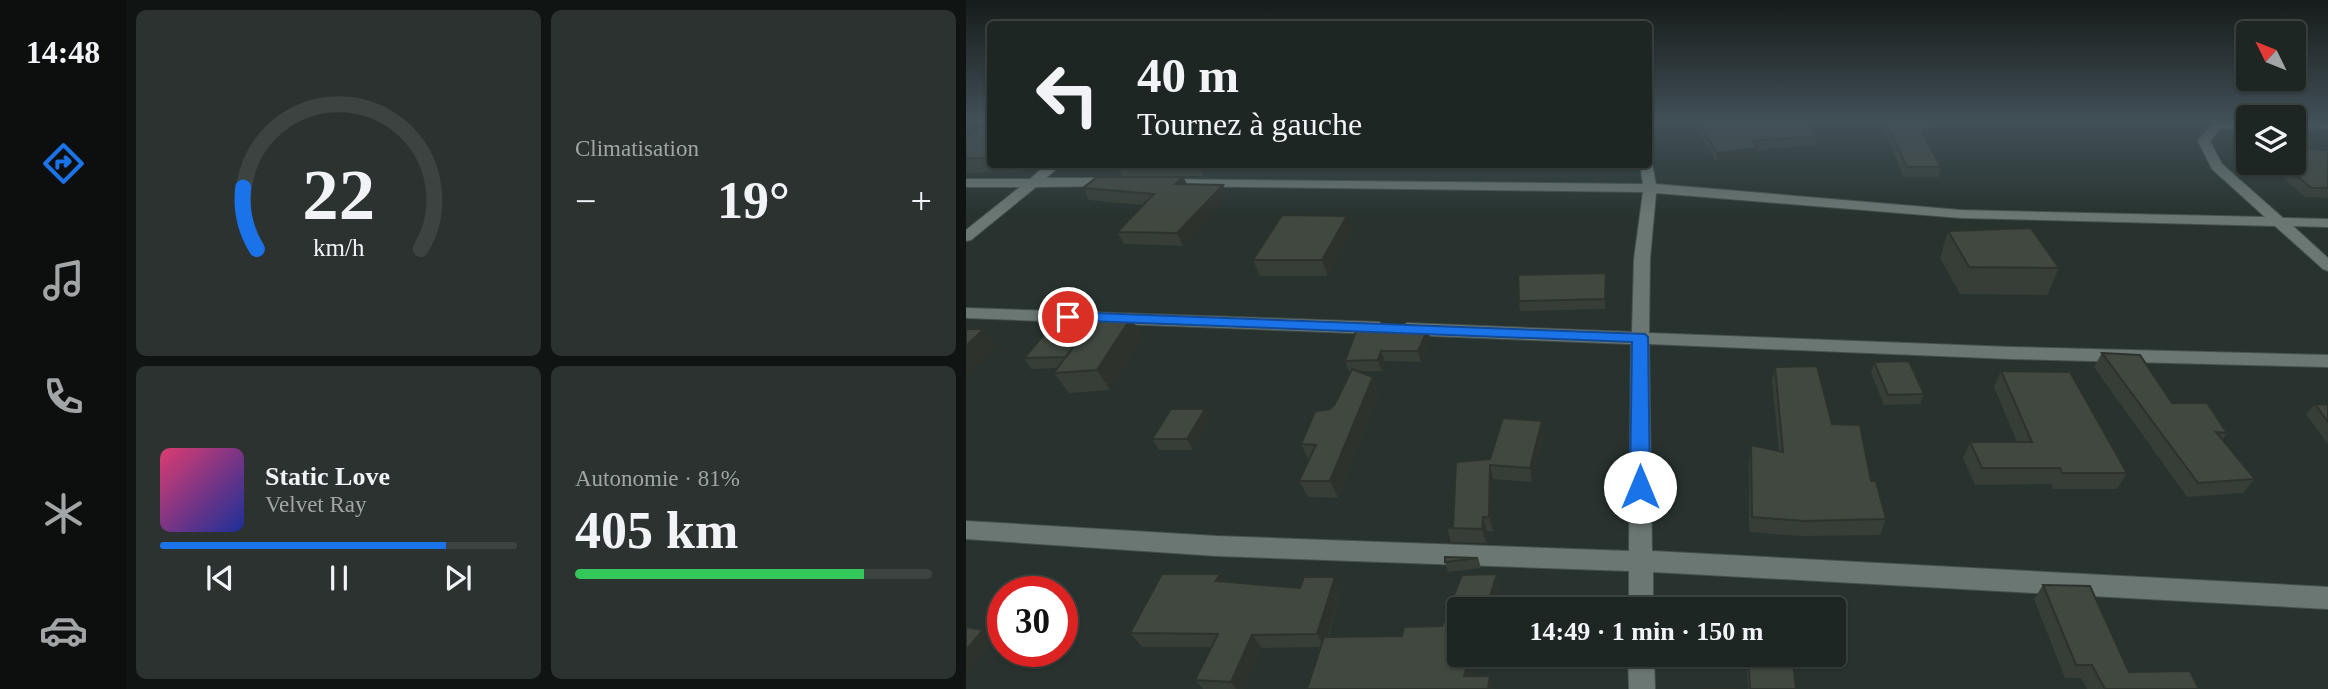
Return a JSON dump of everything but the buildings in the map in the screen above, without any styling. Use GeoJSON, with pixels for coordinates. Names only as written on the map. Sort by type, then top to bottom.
{"type":"FeatureCollection","features":[{"type":"Feature","properties":{"kind":"street"},"geometry":{"type":"LineString","coordinates":[[2210,152],[2217,166],[2328,266]]}},
{"type":"Feature","properties":{"kind":"street"},"geometry":{"type":"LineString","coordinates":[[966,237],[1051,168]]}},
{"type":"Feature","properties":{"kind":"street"},"geometry":{"type":"LineString","coordinates":[[1641,597],[1640,337],[1642,259],[1650,188],[1647,168]]}},
{"type":"Feature","properties":{"kind":"street"},"geometry":{"type":"LineString","coordinates":[[966,183],[1138,182],[1650,188],[1961,214],[2328,223]]}},
{"type":"Feature","properties":{"kind":"street"},"geometry":{"type":"LineString","coordinates":[[966,313],[2011,353],[2328,361]]}},
{"type":"Feature","properties":{"kind":"street"},"geometry":{"type":"LineString","coordinates":[[966,530],[1101,542],[1640,561],[2328,597]]}},
{"type":"Feature","properties":{"kind":"street"},"geometry":{"type":"LineString","coordinates":[[1641,667],[1642,689]]}},
{"type":"Feature","properties":{"kind":"route"},"geometry":{"type":"LineString","coordinates":[[1068,317],[1640,337],[1640,487]]}}]}
